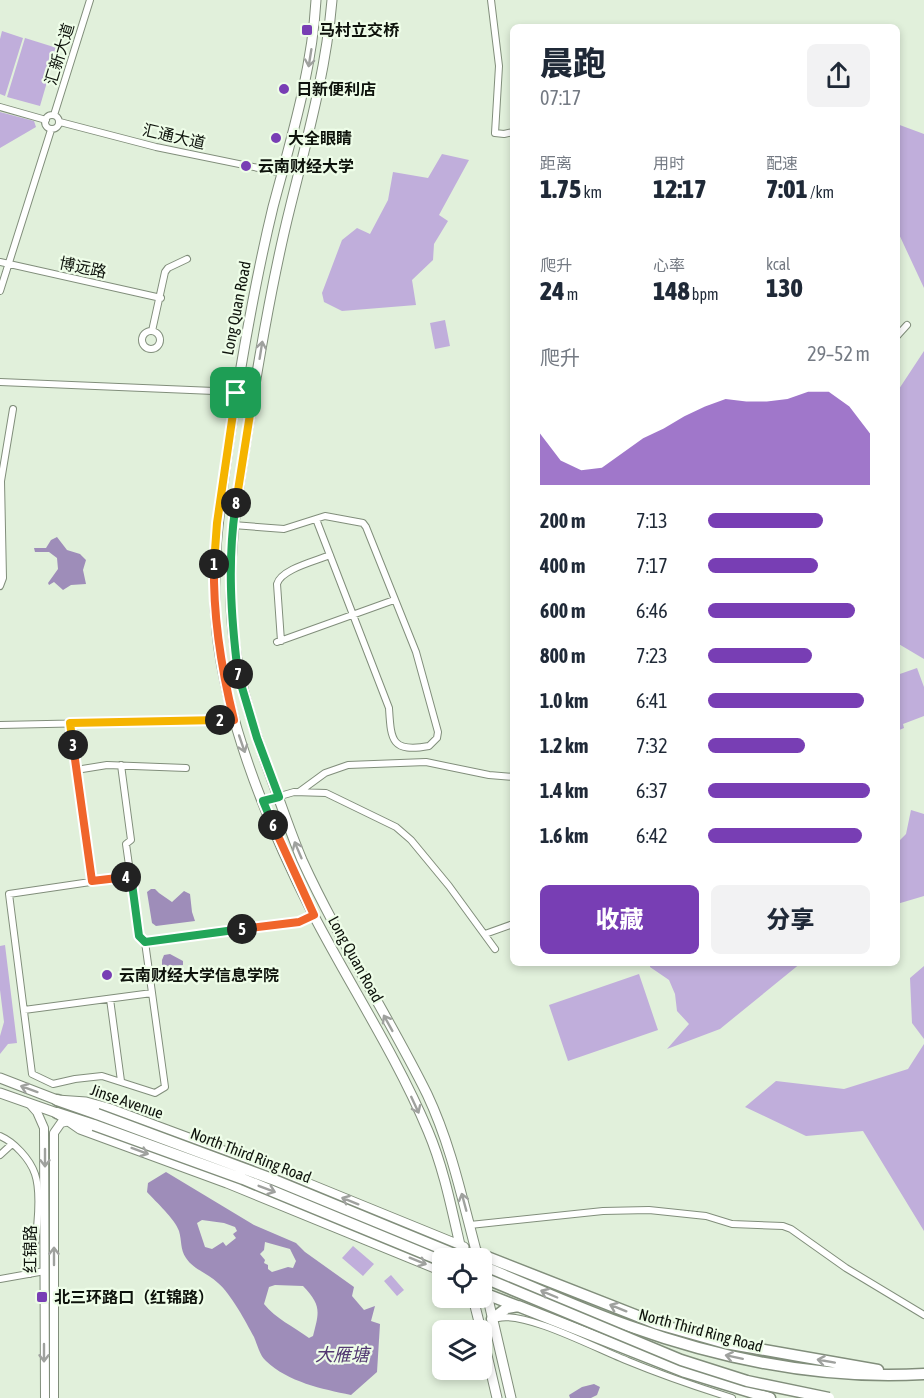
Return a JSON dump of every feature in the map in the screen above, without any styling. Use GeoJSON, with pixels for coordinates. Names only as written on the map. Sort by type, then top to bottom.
{"type":"FeatureCollection","features":[{"type":"Feature","properties":{"kind":"highway","name":"North Third Ring Road"},"geometry":{"type":"LineString","coordinates":[[57,1100],[95,1120],[432,1257]]}},
{"type":"Feature","properties":{"kind":"highway","name":"North Third Ring Road"},"geometry":{"type":"LineString","coordinates":[[57,1113],[79,1120],[95,1120],[272,1179],[440,1248]]}},
{"type":"Feature","properties":{"kind":"highway"},"geometry":{"type":"LineString","coordinates":[[492,1261],[658,1324],[696,1335],[761,1350],[905,1375]]}},
{"type":"Feature","properties":{"kind":"highway","name":"North Third Ring Road"},"geometry":{"type":"LineString","coordinates":[[492,1270],[626,1325],[688,1346],[781,1367],[844,1375],[924,1374]]}},
{"type":"Feature","properties":{"kind":"highway","name":"North Third Ring Road"},"geometry":{"type":"LineString","coordinates":[[492,1281],[691,1364],[747,1382],[829,1398]]}},
{"type":"Feature","properties":{"kind":"highway"},"geometry":{"type":"LineString","coordinates":[[492,1295],[677,1369],[770,1398]]}},
{"type":"Feature","properties":{"kind":"highway"},"geometry":{"type":"LineString","coordinates":[[492,1319],[507,1308],[518,1306]]}},
{"type":"Feature","properties":{"kind":"main road","name":"Long Quan Road"},"geometry":{"type":"LineString","coordinates":[[316,0],[307,74],[254,286],[236,393],[217,523],[214,576],[217,635],[234,720],[263,801],[314,915],[400,1071],[429,1134],[461,1248]]}},
{"type":"Feature","properties":{"kind":"main road","name":"Long Quan Road"},"geometry":{"type":"LineString","coordinates":[[332,0],[319,89],[272,281],[233,525],[230,602],[238,675],[257,738],[303,862],[427,1096],[449,1153],[476,1248]]}},
{"type":"Feature","properties":{"kind":"main road","name":"Jinse Avenue"},"geometry":{"type":"LineString","coordinates":[[0,1078],[57,1100],[86,1101],[108,1108],[264,1166],[465,1248]]}},
{"type":"Feature","properties":{"kind":"main road"},"geometry":{"type":"LineString","coordinates":[[0,1093],[57,1113],[80,1130],[227,1183],[432,1268]]}},
{"type":"Feature","properties":{"kind":"main road"},"geometry":{"type":"LineString","coordinates":[[433,1234],[449,1226],[453,1219]]}},
{"type":"Feature","properties":{"kind":"main road"},"geometry":{"type":"LineString","coordinates":[[393,1251],[402,1248],[408,1241],[409,1232],[404,1224]]}},
{"type":"Feature","properties":{"kind":"main road"},"geometry":{"type":"LineString","coordinates":[[489,1308],[511,1398]]}},
{"type":"Feature","properties":{"kind":"main road"},"geometry":{"type":"LineString","coordinates":[[492,1380],[496,1398]]}},
{"type":"Feature","properties":{"kind":"street","name":"汇新大道"},"geometry":{"type":"LineString","coordinates":[[54,115],[90,0]]}},
{"type":"Feature","properties":{"kind":"street"},"geometry":{"type":"LineString","coordinates":[[491,0],[499,66],[495,134],[510,133]]}},
{"type":"Feature","properties":{"kind":"street"},"geometry":{"type":"LineString","coordinates":[[0,107],[45,120]]}},
{"type":"Feature","properties":{"kind":"street"},"geometry":{"type":"LineString","coordinates":[[0,291],[51,130],[58,127],[60,122],[54,115],[45,120]]}},
{"type":"Feature","properties":{"kind":"street"},"geometry":{"type":"LineString","coordinates":[[45,120],[45,125],[51,130]]}},
{"type":"Feature","properties":{"kind":"street","name":"汇通大道"},"geometry":{"type":"LineString","coordinates":[[60,122],[156,147],[283,173]]}},
{"type":"Feature","properties":{"kind":"street"},"geometry":{"type":"LineString","coordinates":[[152,331],[168,268],[188,260]]}},
{"type":"Feature","properties":{"kind":"street","name":"博远路"},"geometry":{"type":"LineString","coordinates":[[0,262],[161,298]]}},
{"type":"Feature","properties":{"kind":"street"},"geometry":{"type":"LineString","coordinates":[[900,333],[907,325]]}},
{"type":"Feature","properties":{"kind":"street"},"geometry":{"type":"LineString","coordinates":[[0,382],[253,395]]}},
{"type":"Feature","properties":{"kind":"street"},"geometry":{"type":"LineString","coordinates":[[0,586],[3,578],[1,481],[13,409]]}},
{"type":"Feature","properties":{"kind":"street"},"geometry":{"type":"LineString","coordinates":[[233,525],[278,529],[316,519],[332,516],[363,523],[416,652],[438,732],[437,738],[429,746],[400,746],[395,744],[392,738],[389,708],[316,519]]}},
{"type":"Feature","properties":{"kind":"street"},"geometry":{"type":"LineString","coordinates":[[330,555],[286,572],[279,578],[277,584],[279,642],[394,600]]}},
{"type":"Feature","properties":{"kind":"street"},"geometry":{"type":"LineString","coordinates":[[0,725],[234,720]]}},
{"type":"Feature","properties":{"kind":"street"},"geometry":{"type":"LineString","coordinates":[[70,723],[92,881]]}},
{"type":"Feature","properties":{"kind":"street"},"geometry":{"type":"LineString","coordinates":[[299,792],[324,773],[348,765],[426,762],[489,775],[510,777]]}},
{"type":"Feature","properties":{"kind":"street"},"geometry":{"type":"LineString","coordinates":[[76,770],[107,765],[186,768]]}},
{"type":"Feature","properties":{"kind":"street"},"geometry":{"type":"LineString","coordinates":[[121,765],[131,840],[126,844],[131,876],[139,936],[145,942],[165,1087],[155,1093],[102,1076],[75,1078],[53,1084],[32,1074],[9,894],[131,876]]}},
{"type":"Feature","properties":{"kind":"street"},"geometry":{"type":"LineString","coordinates":[[263,801],[299,792],[326,793],[396,827],[411,840],[449,886],[495,949]]}},
{"type":"Feature","properties":{"kind":"street"},"geometry":{"type":"LineString","coordinates":[[145,942],[299,922],[314,915]]}},
{"type":"Feature","properties":{"kind":"street"},"geometry":{"type":"LineString","coordinates":[[485,934],[510,925]]}},
{"type":"Feature","properties":{"kind":"street"},"geometry":{"type":"LineString","coordinates":[[24,1010],[152,993]]}},
{"type":"Feature","properties":{"kind":"street"},"geometry":{"type":"LineString","coordinates":[[110,999],[121,1082]]}},
{"type":"Feature","properties":{"kind":"street","name":"红锦路"},"geometry":{"type":"LineString","coordinates":[[30,1104],[37,1112],[44,1128],[45,1398]]}},
{"type":"Feature","properties":{"kind":"street"},"geometry":{"type":"LineString","coordinates":[[67,1121],[79,1120]]}},
{"type":"Feature","properties":{"kind":"street","name":"红锦路"},"geometry":{"type":"LineString","coordinates":[[54,1398],[54,1133],[59,1125],[67,1121]]}},
{"type":"Feature","properties":{"kind":"street"},"geometry":{"type":"LineString","coordinates":[[0,1136],[12,1143],[36,1176],[38,1205],[30,1274]]}},
{"type":"Feature","properties":{"kind":"street"},"geometry":{"type":"LineString","coordinates":[[0,1155],[12,1143]]}},
{"type":"Feature","properties":{"kind":"street"},"geometry":{"type":"LineString","coordinates":[[470,1225],[603,1211],[656,1210],[706,1216],[732,1224],[783,1226],[791,1229],[846,1268],[924,1315]]}},
{"type":"Feature","properties":{"kind":"street"},"geometry":{"type":"LineString","coordinates":[[0,1279],[45,1271]]}},
{"type":"Feature","properties":{"kind":"street"},"geometry":{"type":"LineString","coordinates":[[492,1319],[505,1316],[535,1323],[630,1362],[732,1398]]}},
{"type":"Feature","properties":{"kind":"shaded area"},"geometry":{"type":"Polygon","coordinates":[[[2,31],[23,38],[5,96],[0,94],[2,31]]]}},
{"type":"Feature","properties":{"kind":"shaded area"},"geometry":{"type":"Polygon","coordinates":[[[25,38],[57,48],[40,106],[7,97],[25,38]]]}},
{"type":"Feature","properties":{"kind":"shaded area"},"geometry":{"type":"Polygon","coordinates":[[[0,112],[34,121],[36,127],[0,148],[0,112]]]}},
{"type":"Feature","properties":{"kind":"shaded area"},"geometry":{"type":"Polygon","coordinates":[[[900,125],[924,134],[924,288],[900,236],[900,125]]]}},
{"type":"Feature","properties":{"kind":"shaded area"},"geometry":{"type":"Polygon","coordinates":[[[442,154],[469,160],[439,215],[448,221],[434,244],[433,260],[412,280],[416,305],[342,311],[324,302],[322,293],[342,240],[357,228],[370,234],[388,200],[393,172],[428,178],[442,154]]]}},
{"type":"Feature","properties":{"kind":"shaded area"},"geometry":{"type":"Polygon","coordinates":[[[445,320],[450,346],[435,349],[430,323],[445,320]]]}},
{"type":"Feature","properties":{"kind":"shaded area"},"geometry":{"type":"Polygon","coordinates":[[[924,351],[924,659],[900,645],[900,387],[924,351]]]}},
{"type":"Feature","properties":{"kind":"shaded area"},"geometry":{"type":"Polygon","coordinates":[[[917,668],[924,687],[924,716],[903,724],[904,728],[900,730],[900,674],[917,668]]]}},
{"type":"Feature","properties":{"kind":"shaded area"},"geometry":{"type":"Polygon","coordinates":[[[911,810],[924,814],[924,896],[900,903],[900,840],[906,834],[911,810]]]}},
{"type":"Feature","properties":{"kind":"shaded area"},"geometry":{"type":"Polygon","coordinates":[[[5,945],[17,1043],[8,1044],[0,1054],[0,1036],[4,1022],[0,990],[0,946],[5,945]]]}},
{"type":"Feature","properties":{"kind":"shaded area"},"geometry":{"type":"Polygon","coordinates":[[[797,966],[720,1029],[667,1049],[689,1024],[677,1011],[675,994],[669,980],[650,967],[797,966]]]}},
{"type":"Feature","properties":{"kind":"shaded area"},"geometry":{"type":"Polygon","coordinates":[[[924,966],[924,1039],[912,1023],[910,978],[924,966]]]}},
{"type":"Feature","properties":{"kind":"shaded area"},"geometry":{"type":"Polygon","coordinates":[[[639,974],[658,1030],[568,1061],[549,1005],[639,974]]]}},
{"type":"Feature","properties":{"kind":"shaded area"},"geometry":{"type":"Polygon","coordinates":[[[924,1044],[924,1231],[863,1131],[806,1136],[745,1107],[776,1081],[844,1089],[908,1069],[924,1044]]]}},
{"type":"Feature","properties":{"kind":"shaded area"},"geometry":{"type":"Polygon","coordinates":[[[353,1246],[374,1264],[363,1276],[342,1258],[353,1246]]]}},
{"type":"Feature","properties":{"kind":"shaded area"},"geometry":{"type":"Polygon","coordinates":[[[391,1275],[404,1290],[397,1296],[384,1281],[391,1275]]]}},
{"type":"Feature","properties":{"kind":"water"},"geometry":{"type":"Polygon","coordinates":[[[57,537],[67,550],[80,554],[86,560],[83,570],[86,584],[71,585],[63,590],[54,582],[49,585],[48,583],[58,569],[57,558],[49,552],[35,552],[34,548],[46,548],[51,540],[57,537]]]}},
{"type":"Feature","properties":{"kind":"water"},"geometry":{"type":"Polygon","coordinates":[[[155,889],[172,902],[184,891],[190,894],[195,921],[156,926],[152,923],[147,892],[155,889]]]}},
{"type":"Feature","properties":{"kind":"water"},"geometry":{"type":"Polygon","coordinates":[[[170,954],[183,961],[183,965],[162,966],[164,955],[170,954]]]}},
{"type":"Feature","properties":{"kind":"water","name":"大雁塘"},"geometry":{"type":"Polygon","coordinates":[[[166,1172],[254,1225],[296,1243],[354,1287],[352,1296],[364,1310],[375,1306],[371,1321],[380,1324],[377,1372],[351,1395],[295,1379],[266,1361],[228,1294],[186,1258],[177,1226],[147,1192],[148,1183],[166,1172]],[[202,1220],[197,1223],[205,1247],[212,1249],[223,1242],[226,1246],[236,1238],[233,1234],[237,1231],[235,1227],[202,1220]],[[265,1242],[264,1250],[260,1254],[272,1272],[288,1267],[293,1268],[296,1261],[290,1249],[265,1242]],[[275,1285],[269,1287],[264,1304],[268,1309],[309,1338],[313,1336],[317,1321],[316,1304],[303,1286],[275,1285]]]}},
{"type":"Feature","properties":{"kind":"water"},"geometry":{"type":"Polygon","coordinates":[[[594,1384],[600,1387],[597,1395],[591,1398],[570,1398],[569,1395],[582,1387],[594,1384]]]}},
{"type":"Feature","properties":{"kind":"place","name":"马村立交桥"},"geometry":{"type":"Point","coordinates":[307,30]}},
{"type":"Feature","properties":{"kind":"place","name":"日新便利店"},"geometry":{"type":"Point","coordinates":[284,89]}},
{"type":"Feature","properties":{"kind":"place","name":"大全眼睛"},"geometry":{"type":"Point","coordinates":[276,138]}},
{"type":"Feature","properties":{"kind":"place","name":"云南财经大学"},"geometry":{"type":"Point","coordinates":[246,166]}},
{"type":"Feature","properties":{"kind":"place","name":"云南财经大学信息学院"},"geometry":{"type":"Point","coordinates":[107,975]}},
{"type":"Feature","properties":{"kind":"place","name":"北三环路口（红锦路）"},"geometry":{"type":"Point","coordinates":[42,1297]}},
{"type":"Feature","properties":{"kind":"route"},"geometry":{"type":"LineString","coordinates":[[236,393],[253,395],[231,542],[230,602],[238,675],[257,738],[279,797],[263,801],[314,915],[299,922],[145,942],[139,936],[131,876],[92,881],[70,723],[234,720],[217,635],[214,566],[217,523],[236,393]]}}]}
